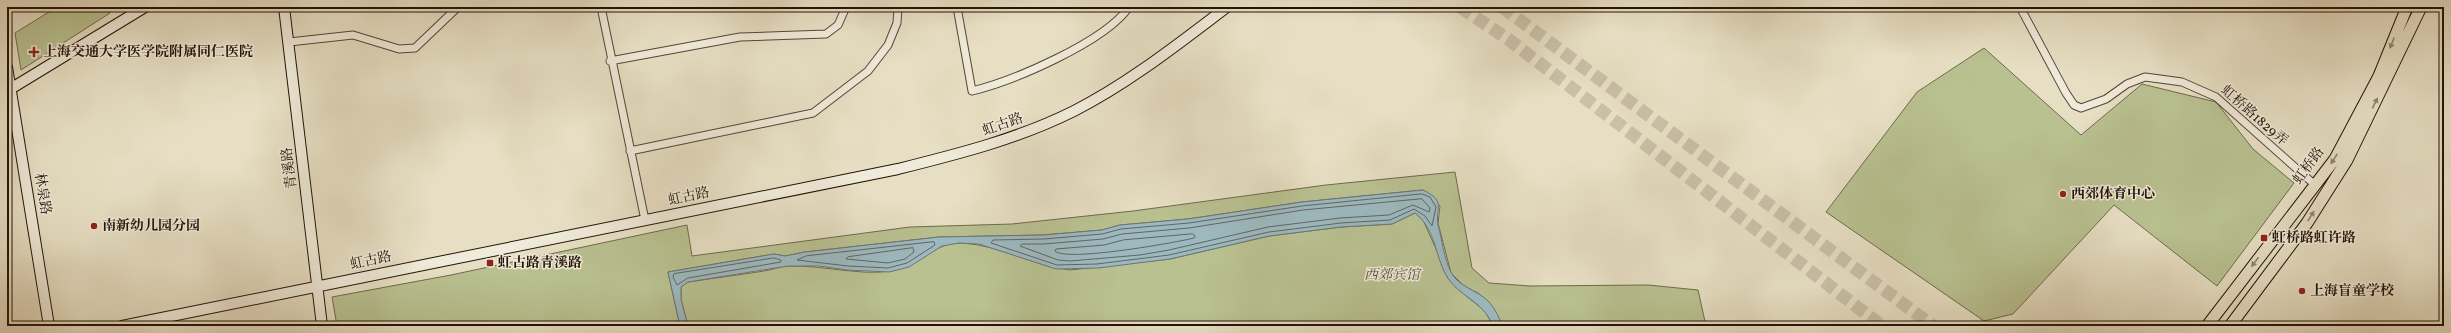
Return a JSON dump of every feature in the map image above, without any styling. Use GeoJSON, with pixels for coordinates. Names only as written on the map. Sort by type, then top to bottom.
{"type":"FeatureCollection","features":[{"type":"Feature","properties":{"kind":"main road","name":"虹桥路"},"geometry":{"type":"LineString","coordinates":[[2207,326],[2335,159],[2379,76],[2407,7]]}},
{"type":"Feature","properties":{"kind":"main road","name":"虹桥路"},"geometry":{"type":"LineString","coordinates":[[2230,326],[2307,223],[2347,160],[2421,7]]}},
{"type":"Feature","properties":{"kind":"street"},"geometry":{"type":"LineString","coordinates":[[9,90],[145,7]]}},
{"type":"Feature","properties":{"kind":"street","name":"青溪路"},"geometry":{"type":"LineString","coordinates":[[284,7],[322,326]]}},
{"type":"Feature","properties":{"kind":"street"},"geometry":{"type":"LineString","coordinates":[[289,42],[353,35],[400,48],[415,48],[458,7]]}},
{"type":"Feature","properties":{"kind":"street"},"geometry":{"type":"LineString","coordinates":[[601,7],[610,61],[645,220]]}},
{"type":"Feature","properties":{"kind":"street"},"geometry":{"type":"LineString","coordinates":[[610,61],[740,38],[826,34],[838,25],[846,7]]}},
{"type":"Feature","properties":{"kind":"street"},"geometry":{"type":"LineString","coordinates":[[630,151],[813,113],[868,71],[888,45],[897,23],[898,7]]}},
{"type":"Feature","properties":{"kind":"street"},"geometry":{"type":"LineString","coordinates":[[956,7],[972,90],[996,83],[1062,55],[1092,39],[1122,17],[1129,7]]}},
{"type":"Feature","properties":{"kind":"street","name":"虹古路"},"geometry":{"type":"LineString","coordinates":[[122,326],[898,169],[984,146],[1034,128],[1074,111],[1165,54],[1227,7]]}},
{"type":"Feature","properties":{"kind":"street","name":"虹桥路1829弄"},"geometry":{"type":"LineString","coordinates":[[2020,7],[2066,93],[2074,105],[2081,108],[2096,104],[2127,84],[2145,77],[2182,82],[2216,97],[2281,157],[2315,184]]}},
{"type":"Feature","properties":{"kind":"street","name":"林泉路"},"geometry":{"type":"LineString","coordinates":[[7,67],[9,90],[49,326]]}},
{"type":"Feature","properties":{"kind":"green space","name":"上海交通大学医学院附属同仁医院"},"geometry":{"type":"Polygon","coordinates":[[[57,7],[106,7],[110,13],[21,70],[15,33],[57,7]]]}},
{"type":"Feature","properties":{"kind":"green space","name":"西郊体育中心"},"geometry":{"type":"Polygon","coordinates":[[[1984,48],[2081,135],[2142,84],[2216,102],[2253,149],[2294,183],[2217,286],[2114,205],[2013,314],[1984,321],[1826,212],[1917,92],[1984,48]]]}},
{"type":"Feature","properties":{"kind":"green space","name":"西郊宾馆"},"geometry":{"type":"Polygon","coordinates":[[[1455,172],[1472,268],[1489,283],[1530,286],[1648,285],[1698,290],[1706,326],[1503,326],[1490,303],[1478,293],[1465,287],[1451,273],[1438,223],[1440,206],[1423,190],[1302,202],[1188,219],[1120,225],[1102,230],[1043,235],[939,237],[805,252],[785,256],[774,254],[668,272],[680,326],[337,326],[332,297],[451,275],[687,225],[692,256],[910,227],[1012,224],[1133,211],[1326,185],[1455,172]]]}},
{"type":"Feature","properties":{"kind":"green space","name":"西郊宾馆"},"geometry":{"type":"Polygon","coordinates":[[[1415,213],[1423,220],[1441,260],[1465,295],[1485,311],[1493,326],[688,326],[681,299],[681,287],[688,282],[764,271],[787,266],[867,272],[890,271],[909,265],[942,246],[952,244],[962,243],[990,248],[1056,268],[1070,270],[1170,259],[1269,236],[1341,227],[1392,224],[1415,213]]]}},
{"type":"Feature","properties":{"kind":"water"},"geometry":{"type":"Polygon","coordinates":[[[1423,190],[1438,201],[1438,225],[1445,255],[1451,272],[1463,285],[1479,294],[1489,302],[1503,326],[1493,326],[1483,310],[1451,282],[1442,267],[1427,226],[1415,213],[1392,224],[1341,227],[1269,236],[1170,259],[1098,268],[1056,269],[979,244],[959,243],[942,246],[909,267],[889,272],[847,270],[819,266],[788,266],[688,282],[681,287],[681,299],[688,326],[680,326],[668,272],[774,254],[785,256],[805,252],[939,237],[1043,235],[1102,230],[1120,225],[1188,219],[1302,202],[1423,190]]]}},
{"type":"Feature","properties":{"kind":"tunnel"},"geometry":{"type":"LineString","coordinates":[[1460,7],[1508,39],[1882,326]]}},
{"type":"Feature","properties":{"kind":"tunnel"},"geometry":{"type":"LineString","coordinates":[[1502,7],[1933,326]]}},
{"type":"Feature","properties":{"kind":"place","name":"上海交通大学医学院附属同仁医院"},"geometry":{"type":"Point","coordinates":[34,52]}},
{"type":"Feature","properties":{"kind":"place","name":"西郊体育中心"},"geometry":{"type":"Point","coordinates":[2063,194]}},
{"type":"Feature","properties":{"kind":"place","name":"南新幼儿园分园"},"geometry":{"type":"Point","coordinates":[94,226]}},
{"type":"Feature","properties":{"kind":"place","name":"虹桥路虹许路"},"geometry":{"type":"Point","coordinates":[2264,238]}},
{"type":"Feature","properties":{"kind":"place","name":"虹古路青溪路"},"geometry":{"type":"Point","coordinates":[490,263]}},
{"type":"Feature","properties":{"kind":"place","name":"上海盲童学校"},"geometry":{"type":"Point","coordinates":[2302,291]}}]}
